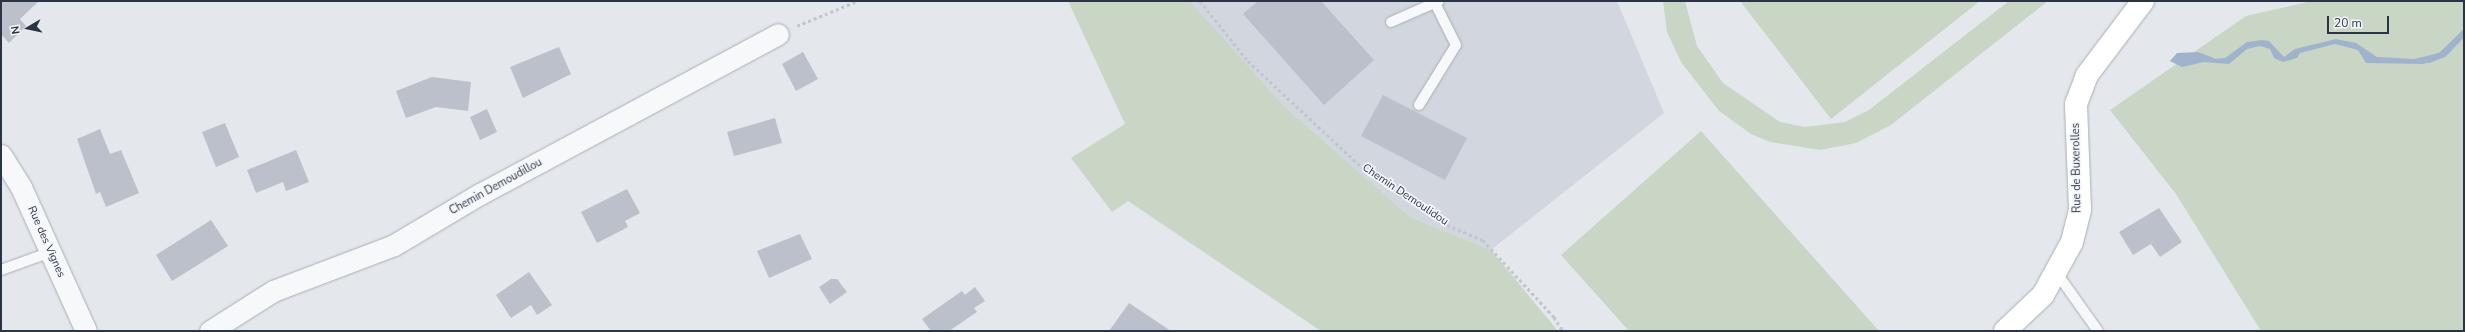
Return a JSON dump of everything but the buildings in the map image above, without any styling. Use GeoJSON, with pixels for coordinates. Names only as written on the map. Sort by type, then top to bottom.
{"type":"FeatureCollection","features":[{"type":"Feature","properties":{"kind":"street","name":"Rue de Buxerolles"},"geometry":{"type":"LineString","coordinates":[[2005,331],[2043,295],[2072,242],[2080,209],[2076,104],[2087,75],[2142,1]]}},
{"type":"Feature","properties":{"kind":"street","name":"Chemin Demoudillou"},"geometry":{"type":"LineString","coordinates":[[210,331],[273,291],[394,245],[480,194],[778,34]]}},
{"type":"Feature","properties":{"kind":"street","name":"Rue des Vignes"},"geometry":{"type":"LineString","coordinates":[[1,155],[21,188],[86,331]]}},
{"type":"Feature","properties":{"kind":"lane"},"geometry":{"type":"LineString","coordinates":[[1391,22],[1437,2],[1456,44],[1419,105]]}},
{"type":"Feature","properties":{"kind":"lane"},"geometry":{"type":"LineString","coordinates":[[1,270],[51,252]]}},
{"type":"Feature","properties":{"kind":"lane"},"geometry":{"type":"LineString","coordinates":[[2056,272],[2098,331]]}},
{"type":"Feature","properties":{"kind":"path"},"geometry":{"type":"LineString","coordinates":[[778,34],[857,1]]}},
{"type":"Feature","properties":{"kind":"path","name":"Chemin Demoulidou"},"geometry":{"type":"LineString","coordinates":[[1200,1],[1248,61],[1366,171],[1447,225],[1483,240],[1554,317],[1563,331]]}},
{"type":"Feature","properties":{"kind":"shaded area"},"geometry":{"type":"Polygon","coordinates":[[[1190,1],[1617,1],[1664,113],[1491,250],[1410,217],[1284,106],[1190,1]]]}},
{"type":"Feature","properties":{"kind":"green space"},"geometry":{"type":"Polygon","coordinates":[[[1068,1],[1190,1],[1284,106],[1410,217],[1491,250],[1558,331],[1321,331],[1128,201],[1112,212],[1071,158],[1125,124],[1068,1]]]}},
{"type":"Feature","properties":{"kind":"green space"},"geometry":{"type":"Polygon","coordinates":[[[1663,1],[1685,1],[1697,46],[1723,83],[1780,122],[1805,127],[1845,122],[1869,110],[2009,1],[2048,1],[1891,125],[1856,143],[1820,150],[1770,142],[1751,134],[1719,111],[1681,62],[1667,32],[1663,1]]]}},
{"type":"Feature","properties":{"kind":"green space"},"geometry":{"type":"Polygon","coordinates":[[[1740,1],[1980,1],[1831,119],[1740,1]]]}},
{"type":"Feature","properties":{"kind":"green space"},"geometry":{"type":"Polygon","coordinates":[[[2312,1],[2464,1],[2464,331],[2261,331],[2176,194],[2110,110],[2246,16],[2312,1]]]}},
{"type":"Feature","properties":{"kind":"green space"},"geometry":{"type":"Polygon","coordinates":[[[1701,131],[1879,331],[1629,331],[1561,255],[1701,131]]]}},
{"type":"Feature","properties":{"kind":"water"},"geometry":{"type":"Polygon","coordinates":[[[2464,29],[2464,36],[2445,57],[2423,64],[2366,63],[2358,50],[2335,44],[2300,53],[2297,58],[2283,62],[2274,58],[2270,49],[2260,46],[2247,49],[2229,64],[2204,62],[2182,67],[2170,61],[2177,53],[2198,52],[2216,59],[2225,58],[2247,42],[2262,40],[2269,41],[2284,57],[2295,49],[2336,39],[2356,43],[2377,57],[2414,59],[2439,53],[2464,29]]]}},
{"type":"Feature","properties":{"kind":"waterway"},"geometry":{"type":"LineString","coordinates":[[2429,60],[2444,54],[2464,33]]}}]}
